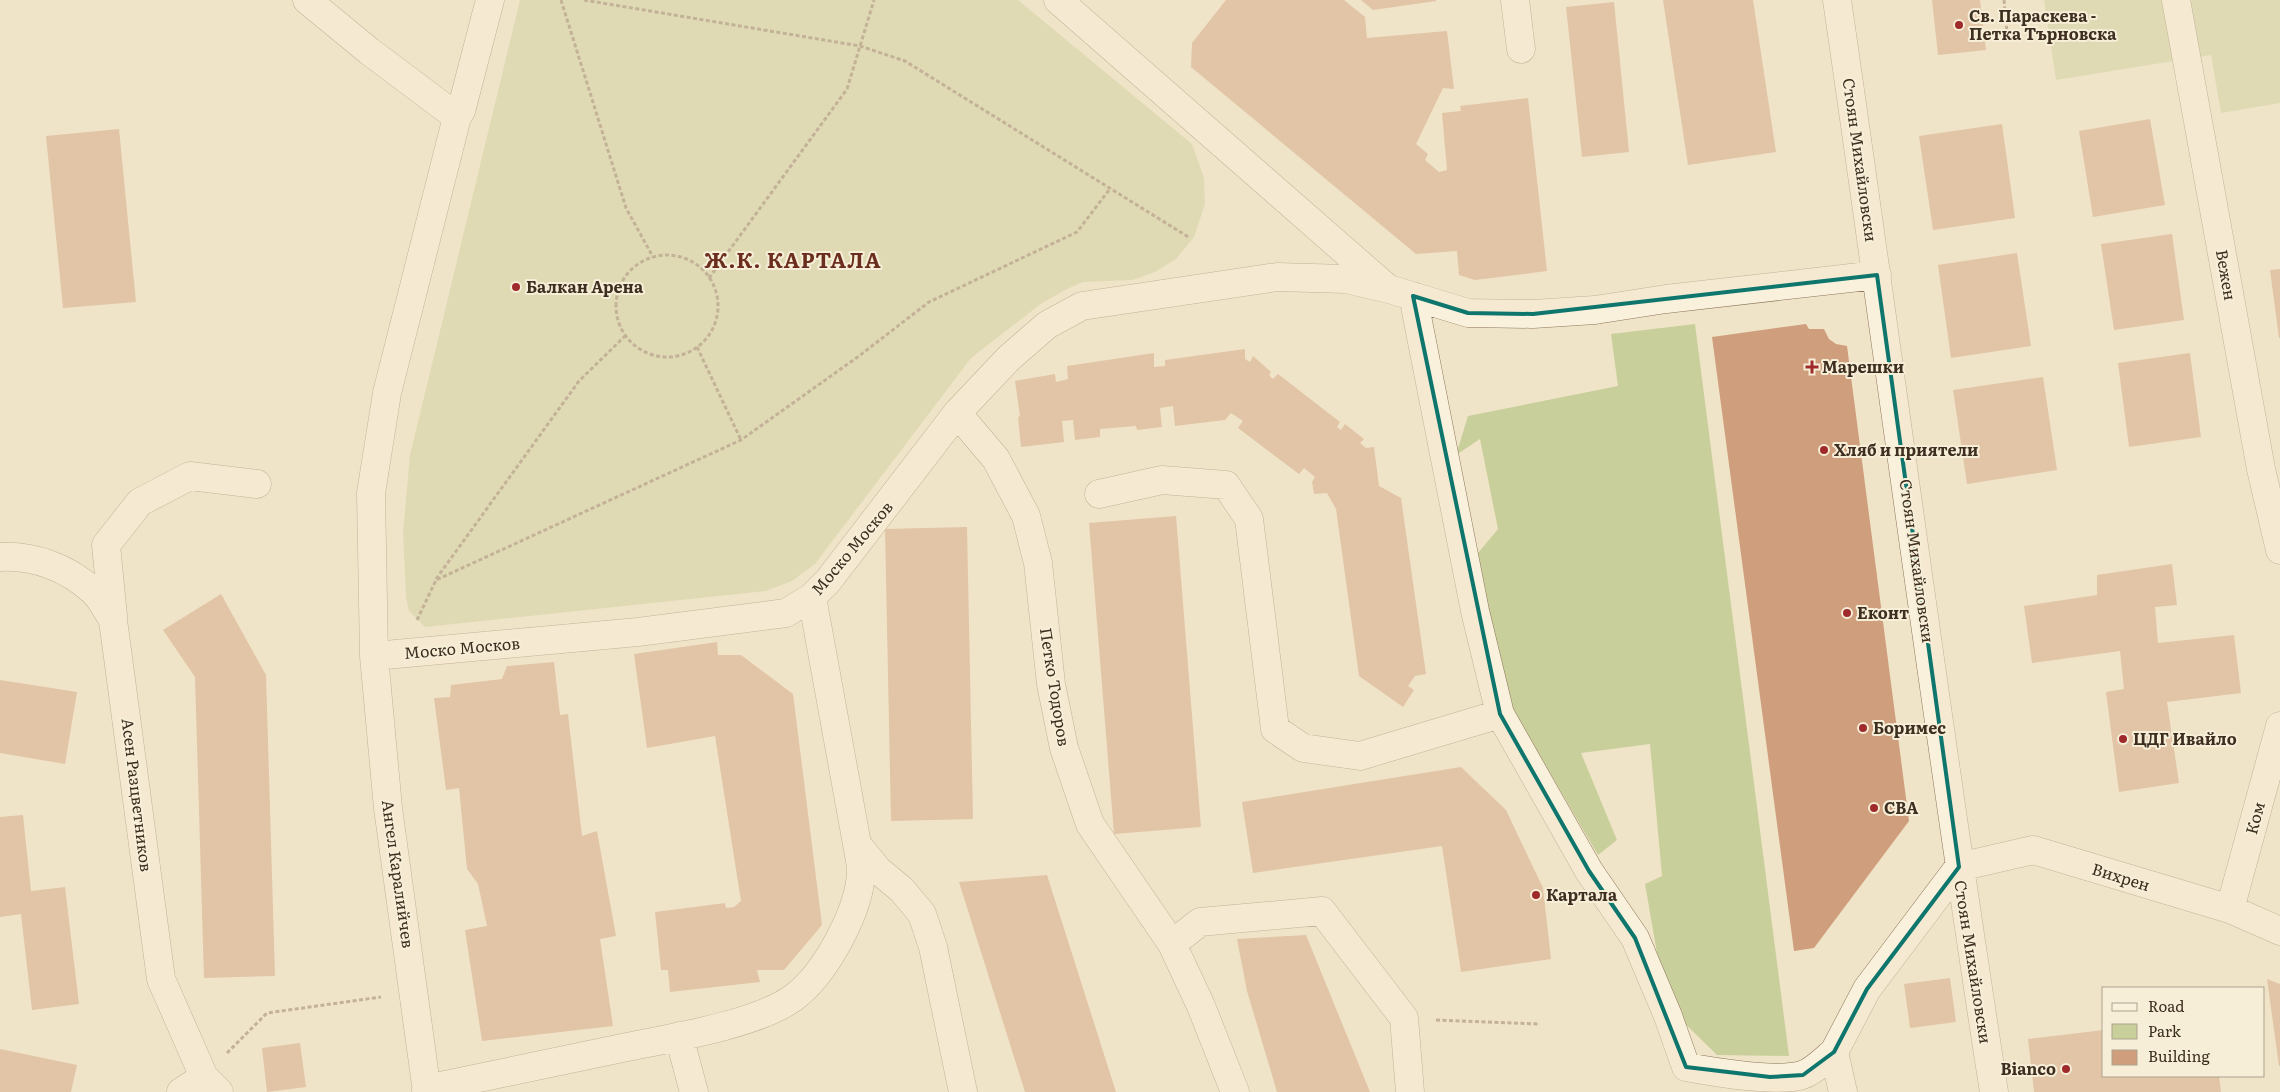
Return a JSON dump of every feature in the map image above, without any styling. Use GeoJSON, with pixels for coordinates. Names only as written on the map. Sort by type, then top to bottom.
{"type":"FeatureCollection","features":[{"type":"Feature","properties":{"kind":"street"},"geometry":{"type":"LineString","coordinates":[[307,0],[369,51],[457,117]]}},
{"type":"Feature","properties":{"kind":"street","name":"Ангел Каралийчев"},"geometry":{"type":"LineString","coordinates":[[426,1091],[388,808],[374,656],[370,493],[387,393],[457,117],[461,111],[490,0]]}},
{"type":"Feature","properties":{"kind":"street"},"geometry":{"type":"LineString","coordinates":[[1058,0],[1401,293],[1500,714],[1589,870],[1635,938],[1668,1016],[1686,1067],[1722,1074],[1770,1077],[1803,1075],[1834,1052],[1867,989],[1958,867]]}},
{"type":"Feature","properties":{"kind":"street"},"geometry":{"type":"LineString","coordinates":[[1515,0],[1520,49]]}},
{"type":"Feature","properties":{"kind":"street","name":"Стоян Михайловски"},"geometry":{"type":"LineString","coordinates":[[1837,0],[1877,275],[1958,867],[1994,1092]]}},
{"type":"Feature","properties":{"kind":"street","name":"Вежен"},"geometry":{"type":"LineString","coordinates":[[2176,0],[2261,469],[2280,550]]}},
{"type":"Feature","properties":{"kind":"street","name":"Моско Москов"},"geometry":{"type":"LineString","coordinates":[[374,656],[718,622],[786,613],[812,597],[828,581],[957,413],[1008,358],[1047,325],[1082,306],[1277,277],[1346,279],[1468,313],[1533,314],[1595,310],[1877,275]]}},
{"type":"Feature","properties":{"kind":"street","name":"Петко Тодоров"},"geometry":{"type":"LineString","coordinates":[[957,413],[996,459],[1026,516],[1038,563],[1051,684],[1064,748],[1090,824],[1172,944],[1201,1006],[1235,1092]]}},
{"type":"Feature","properties":{"kind":"street"},"geometry":{"type":"LineString","coordinates":[[113,620],[106,545],[140,502],[190,476],[257,484]]}},
{"type":"Feature","properties":{"kind":"street"},"geometry":{"type":"LineString","coordinates":[[1099,494],[1162,480],[1226,485],[1249,518],[1275,729],[1303,748],[1360,756],[1500,714]]}},
{"type":"Feature","properties":{"kind":"street","name":"Асен Разцветников"},"geometry":{"type":"LineString","coordinates":[[0,557],[21,556],[67,571],[95,592],[113,620],[161,979],[212,1084]]}},
{"type":"Feature","properties":{"kind":"street"},"geometry":{"type":"LineString","coordinates":[[426,1091],[679,1036],[755,1016],[794,998],[818,972],[843,935],[856,897],[861,870],[812,597]]}},
{"type":"Feature","properties":{"kind":"street","name":"Ком"},"geometry":{"type":"LineString","coordinates":[[2230,909],[2280,726]]}},
{"type":"Feature","properties":{"kind":"street"},"geometry":{"type":"LineString","coordinates":[[857,844],[878,870],[902,890],[922,914],[933,947],[963,1092]]}},
{"type":"Feature","properties":{"kind":"street","name":"Вихрен"},"geometry":{"type":"LineString","coordinates":[[1958,867],[2032,850],[2230,909],[2280,931]]}},
{"type":"Feature","properties":{"kind":"street"},"geometry":{"type":"LineString","coordinates":[[1172,944],[1200,922],[1322,911],[1404,1018],[1410,1092]]}},
{"type":"Feature","properties":{"kind":"street"},"geometry":{"type":"LineString","coordinates":[[679,1036],[694,1092]]}},
{"type":"Feature","properties":{"kind":"street"},"geometry":{"type":"LineString","coordinates":[[1834,1052],[1843,1092]]}},
{"type":"Feature","properties":{"kind":"street"},"geometry":{"type":"LineString","coordinates":[[181,1092],[212,1084]]}},
{"type":"Feature","properties":{"kind":"path"},"geometry":{"type":"LineString","coordinates":[[561,0],[626,208],[653,257]]}},
{"type":"Feature","properties":{"kind":"path"},"geometry":{"type":"LineString","coordinates":[[584,0],[860,46],[905,61],[1109,190],[1190,238]]}},
{"type":"Feature","properties":{"kind":"path"},"geometry":{"type":"LineString","coordinates":[[709,278],[846,89],[874,0]]}},
{"type":"Feature","properties":{"kind":"path"},"geometry":{"type":"LineString","coordinates":[[2004,0],[2007,33]]}},
{"type":"Feature","properties":{"kind":"path"},"geometry":{"type":"LineString","coordinates":[[436,580],[740,440],[859,356],[929,302],[1077,232],[1109,190]]}},
{"type":"Feature","properties":{"kind":"path"},"geometry":{"type":"LineString","coordinates":[[669,255],[685,258],[699,266],[709,278],[716,292],[718,307],[715,322],[708,336],[697,347],[683,354],[667,357],[651,355],[637,348],[626,336],[618,322],[616,305],[618,289],[632,269],[653,257],[669,255]]}},
{"type":"Feature","properties":{"kind":"path"},"geometry":{"type":"LineString","coordinates":[[416,621],[436,580],[579,381],[626,336]]}},
{"type":"Feature","properties":{"kind":"path"},"geometry":{"type":"LineString","coordinates":[[697,347],[740,440]]}},
{"type":"Feature","properties":{"kind":"path"},"geometry":{"type":"LineString","coordinates":[[212,1084],[267,1013],[414,992]]}},
{"type":"Feature","properties":{"kind":"path"},"geometry":{"type":"LineString","coordinates":[[1404,1018],[1540,1024]]}},
{"type":"Feature","properties":{"kind":"highlighted area"},"geometry":{"type":"Polygon","coordinates":[[[1877,275],[1959,867],[1867,989],[1834,1052],[1803,1075],[1770,1077],[1686,1067],[1635,938],[1589,871],[1500,714],[1413,296],[1468,313],[1533,314],[1877,275]]]}},
{"type":"Feature","properties":{"kind":"green space"},"geometry":{"type":"Polygon","coordinates":[[[520,0],[1018,0],[1192,144],[1204,178],[1205,204],[1194,237],[1176,259],[1155,272],[1133,280],[1083,282],[1065,290],[1042,303],[971,358],[815,564],[792,581],[766,591],[425,627],[409,611],[406,598],[403,532],[410,455],[520,0]]]}},
{"type":"Feature","properties":{"kind":"green space"},"geometry":{"type":"Polygon","coordinates":[[[2044,0],[2280,0],[2280,103],[2221,113],[2211,55],[2056,80],[2044,0]]]}},
{"type":"Feature","properties":{"kind":"green space"},"geometry":{"type":"Polygon","coordinates":[[[1695,324],[1789,1056],[1717,1055],[1666,1005],[1645,884],[1662,876],[1650,744],[1581,753],[1617,840],[1598,855],[1509,703],[1468,565],[1498,529],[1480,439],[1456,455],[1468,416],[1618,386],[1611,334],[1695,324]]]}},
{"type":"Feature","properties":{"kind":"building"},"geometry":{"type":"Polygon","coordinates":[[[1226,0],[1344,0],[1365,17],[1367,38],[1447,31],[1454,89],[1443,88],[1416,144],[1428,154],[1425,160],[1439,172],[1447,170],[1442,113],[1461,111],[1460,106],[1528,98],[1547,271],[1475,280],[1459,275],[1457,251],[1416,254],[1191,67],[1192,43],[1226,0]]]}},
{"type":"Feature","properties":{"kind":"building"},"geometry":{"type":"Polygon","coordinates":[[[1361,0],[1436,0],[1436,1],[1373,10],[1361,0]]]}},
{"type":"Feature","properties":{"kind":"building"},"geometry":{"type":"Polygon","coordinates":[[[1663,0],[1753,0],[1776,152],[1688,165],[1663,0]]]}},
{"type":"Feature","properties":{"kind":"building","name":"Св. Параскева - Петка Търновска"},"geometry":{"type":"Polygon","coordinates":[[[1932,0],[1980,0],[1986,50],[1938,55],[1932,0]]]}},
{"type":"Feature","properties":{"kind":"building"},"geometry":{"type":"Polygon","coordinates":[[[1614,2],[1629,152],[1582,157],[1566,7],[1614,2]]]}},
{"type":"Feature","properties":{"kind":"building"},"geometry":{"type":"Polygon","coordinates":[[[2150,119],[2165,205],[2093,217],[2079,131],[2150,119]]]}},
{"type":"Feature","properties":{"kind":"building"},"geometry":{"type":"Polygon","coordinates":[[[2002,124],[2015,218],[1933,230],[1919,136],[2002,124]]]}},
{"type":"Feature","properties":{"kind":"building"},"geometry":{"type":"Polygon","coordinates":[[[119,129],[136,302],[63,308],[46,136],[119,129]]]}},
{"type":"Feature","properties":{"kind":"building"},"geometry":{"type":"Polygon","coordinates":[[[2172,234],[2184,320],[2114,330],[2101,244],[2172,234]]]}},
{"type":"Feature","properties":{"kind":"building"},"geometry":{"type":"Polygon","coordinates":[[[2017,253],[2031,346],[1951,358],[1938,265],[2017,253]]]}},
{"type":"Feature","properties":{"kind":"building"},"geometry":{"type":"Polygon","coordinates":[[[2280,269],[2280,338],[2279,338],[2270,270],[2280,269]]]}},
{"type":"Feature","properties":{"kind":"building"},"geometry":{"type":"Polygon","coordinates":[[[1806,324],[1809,329],[1824,329],[1829,339],[1836,344],[1847,346],[1909,821],[1814,948],[1794,951],[1712,337],[1806,324]]]}},
{"type":"Feature","properties":{"kind":"building"},"geometry":{"type":"Polygon","coordinates":[[[1245,349],[1245,359],[1250,362],[1253,356],[1271,372],[1269,375],[1273,379],[1278,374],[1340,422],[1337,427],[1341,430],[1345,424],[1364,439],[1360,443],[1366,448],[1374,447],[1379,486],[1401,498],[1426,674],[1415,676],[1408,686],[1414,690],[1403,707],[1359,676],[1336,509],[1327,493],[1314,494],[1312,482],[1315,477],[1304,468],[1299,474],[1238,428],[1243,421],[1231,413],[1225,420],[1175,426],[1173,406],[1160,408],[1162,427],[1137,430],[1136,426],[1100,429],[1100,437],[1075,440],[1073,420],[1062,421],[1064,442],[1021,447],[1018,417],[1020,416],[1015,381],[1055,374],[1056,382],[1068,379],[1067,366],[1154,353],[1154,367],[1165,366],[1165,360],[1245,349]]]}},
{"type":"Feature","properties":{"kind":"building"},"geometry":{"type":"Polygon","coordinates":[[[2190,353],[2201,437],[2129,447],[2118,363],[2190,353]]]}},
{"type":"Feature","properties":{"kind":"building"},"geometry":{"type":"Polygon","coordinates":[[[2043,377],[2057,470],[1967,484],[1953,390],[2043,377]]]}},
{"type":"Feature","properties":{"kind":"building"},"geometry":{"type":"Polygon","coordinates":[[[1176,516],[1201,827],[1114,834],[1089,523],[1176,516]]]}},
{"type":"Feature","properties":{"kind":"building"},"geometry":{"type":"Polygon","coordinates":[[[967,527],[973,819],[891,821],[885,529],[967,527]]]}},
{"type":"Feature","properties":{"kind":"building","name":"ЦДГ Ивайло"},"geometry":{"type":"Polygon","coordinates":[[[2172,564],[2177,605],[2155,607],[2158,643],[2234,635],[2241,693],[2167,702],[2179,783],[2119,792],[2106,692],[2124,689],[2120,651],[2032,663],[2024,606],[2097,595],[2097,575],[2172,564]]]}},
{"type":"Feature","properties":{"kind":"building"},"geometry":{"type":"Polygon","coordinates":[[[221,594],[266,675],[275,976],[204,978],[195,677],[163,630],[221,594]]]}},
{"type":"Feature","properties":{"kind":"building"},"geometry":{"type":"Polygon","coordinates":[[[717,642],[718,655],[741,655],[793,694],[822,925],[784,970],[757,970],[760,982],[670,992],[668,970],[661,970],[655,912],[725,903],[726,908],[734,907],[741,901],[715,736],[647,748],[634,654],[717,642]]]}},
{"type":"Feature","properties":{"kind":"building"},"geometry":{"type":"Polygon","coordinates":[[[554,662],[560,715],[568,714],[582,836],[597,831],[616,936],[600,939],[613,1026],[482,1041],[465,930],[487,926],[478,884],[467,869],[459,788],[446,790],[434,698],[450,697],[451,685],[502,679],[507,666],[554,662]]]}},
{"type":"Feature","properties":{"kind":"building"},"geometry":{"type":"Polygon","coordinates":[[[0,680],[77,692],[65,764],[0,753],[0,680]]]}},
{"type":"Feature","properties":{"kind":"building"},"geometry":{"type":"Polygon","coordinates":[[[1461,767],[1506,810],[1543,888],[1551,959],[1461,972],[1442,846],[1253,873],[1242,802],[1461,767]]]}},
{"type":"Feature","properties":{"kind":"building"},"geometry":{"type":"Polygon","coordinates":[[[23,815],[31,891],[65,887],[79,1004],[32,1010],[21,914],[0,917],[0,817],[23,815]]]}},
{"type":"Feature","properties":{"kind":"building"},"geometry":{"type":"Polygon","coordinates":[[[1047,875],[1116,1092],[1025,1092],[959,882],[1047,875]]]}},
{"type":"Feature","properties":{"kind":"building"},"geometry":{"type":"Polygon","coordinates":[[[1306,935],[1370,1092],[1277,1092],[1247,991],[1237,939],[1306,935]]]}},
{"type":"Feature","properties":{"kind":"building"},"geometry":{"type":"Polygon","coordinates":[[[1950,978],[1956,1022],[1910,1028],[1904,984],[1950,978]]]}},
{"type":"Feature","properties":{"kind":"building"},"geometry":{"type":"Polygon","coordinates":[[[2267,979],[2280,984],[2280,1066],[2279,1066],[2267,979]]]}},
{"type":"Feature","properties":{"kind":"building"},"geometry":{"type":"Polygon","coordinates":[[[2102,1030],[2102,1077],[2219,1077],[2221,1092],[2034,1092],[2028,1039],[2102,1030]]]}},
{"type":"Feature","properties":{"kind":"building"},"geometry":{"type":"Polygon","coordinates":[[[300,1043],[306,1087],[267,1092],[262,1048],[300,1043]]]}},
{"type":"Feature","properties":{"kind":"building"},"geometry":{"type":"Polygon","coordinates":[[[0,1049],[77,1065],[71,1092],[0,1092],[0,1049]]]}},
{"type":"Feature","properties":{"kind":"place","name":"Св. Параскева - Петка Търновска"},"geometry":{"type":"Point","coordinates":[1959,25]}},
{"type":"Feature","properties":{"kind":"place","name":"Балкан Арена"},"geometry":{"type":"Point","coordinates":[516,287]}},
{"type":"Feature","properties":{"kind":"place","name":"Марешки"},"geometry":{"type":"Point","coordinates":[1812,367]}},
{"type":"Feature","properties":{"kind":"place","name":"Хляб и приятели"},"geometry":{"type":"Point","coordinates":[1824,450]}},
{"type":"Feature","properties":{"kind":"place","name":"Еконт"},"geometry":{"type":"Point","coordinates":[1847,613]}},
{"type":"Feature","properties":{"kind":"place","name":"Боримес"},"geometry":{"type":"Point","coordinates":[1863,728]}},
{"type":"Feature","properties":{"kind":"place","name":"ЦДГ Ивайло"},"geometry":{"type":"Point","coordinates":[2123,739]}},
{"type":"Feature","properties":{"kind":"place","name":"CBA"},"geometry":{"type":"Point","coordinates":[1874,808]}},
{"type":"Feature","properties":{"kind":"place","name":"Картала"},"geometry":{"type":"Point","coordinates":[1536,895]}},
{"type":"Feature","properties":{"kind":"place","name":"Bianco"},"geometry":{"type":"Point","coordinates":[2066,1069]}},
{"type":"Feature","properties":{"kind":"district","name":"Ж.К. КАРТАЛА"},"geometry":{"type":"Point","coordinates":[793,261]}}]}
